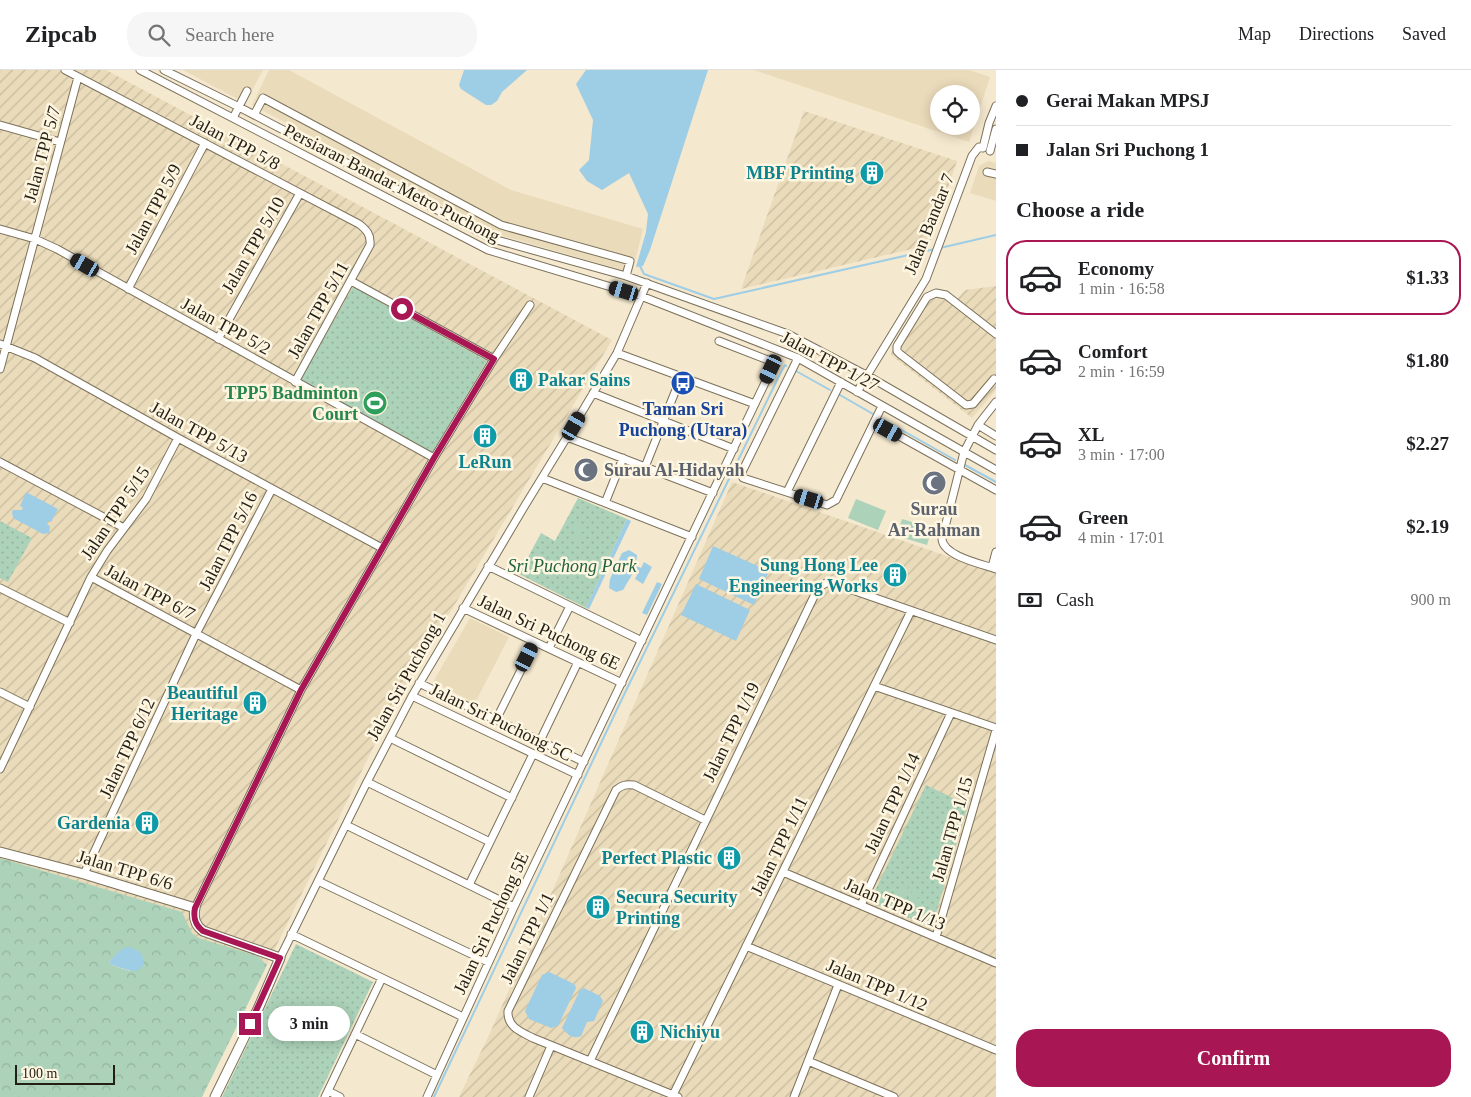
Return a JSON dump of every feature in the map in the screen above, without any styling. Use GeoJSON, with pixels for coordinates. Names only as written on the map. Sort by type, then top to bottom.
{"type":"FeatureCollection","features":[{"type":"Feature","properties":{"kind":"street","name":"Jalan TPP 5/8"},"geometry":{"type":"LineString","coordinates":[[65,70],[365,228],[371,239],[366,253]]}},
{"type":"Feature","properties":{"kind":"street","name":"Persiaran Bandar Metro Puchong"},"geometry":{"type":"LineString","coordinates":[[140,70],[488,250],[642,296]]}},
{"type":"Feature","properties":{"kind":"street","name":"Persiaran Bandar Metro Puchong"},"geometry":{"type":"LineString","coordinates":[[164,70],[493,239],[647,283]]}},
{"type":"Feature","properties":{"kind":"street","name":"Jalan TPP 5/7"},"geometry":{"type":"LineString","coordinates":[[0,369],[3,345],[78,77]]}},
{"type":"Feature","properties":{"kind":"street"},"geometry":{"type":"LineString","coordinates":[[233,118],[247,91]]}},
{"type":"Feature","properties":{"kind":"street"},"geometry":{"type":"LineString","coordinates":[[254,115],[263,98],[501,224],[630,261],[626,276]]}},
{"type":"Feature","properties":{"kind":"street"},"geometry":{"type":"LineString","coordinates":[[990,150],[989,123],[996,106]]}},
{"type":"Feature","properties":{"kind":"street"},"geometry":{"type":"LineString","coordinates":[[0,125],[60,142]]}},
{"type":"Feature","properties":{"kind":"street"},"geometry":{"type":"LineString","coordinates":[[990,150],[996,129]]}},
{"type":"Feature","properties":{"kind":"street","name":"Jalan TPP 5/9"},"geometry":{"type":"LineString","coordinates":[[128,289],[205,144]]}},
{"type":"Feature","properties":{"kind":"street","name":"Jalan Bandar 7"},"geometry":{"type":"LineString","coordinates":[[858,392],[930,270],[972,156],[979,147],[990,150]]}},
{"type":"Feature","properties":{"kind":"street"},"geometry":{"type":"LineString","coordinates":[[987,172],[996,174]]}},
{"type":"Feature","properties":{"kind":"street","name":"Jalan TPP 5/10"},"geometry":{"type":"LineString","coordinates":[[218,339],[300,193]]}},
{"type":"Feature","properties":{"kind":"street","name":"Jalan TPP 5/2"},"geometry":{"type":"LineString","coordinates":[[0,229],[34,239],[57,249],[434,458]]}},
{"type":"Feature","properties":{"kind":"street","name":"Jalan TPP 5/11"},"geometry":{"type":"LineString","coordinates":[[295,382],[366,253]]}},
{"type":"Feature","properties":{"kind":"street"},"geometry":{"type":"LineString","coordinates":[[351,281],[494,359]]}},
{"type":"Feature","properties":{"kind":"street","name":"Jalan Sri Puchong 1"},"geometry":{"type":"LineString","coordinates":[[215,1097],[258,1009],[280,958],[412,696],[617,352],[647,283]]}},
{"type":"Feature","properties":{"kind":"street","name":"Jalan TPP 1/27"},"geometry":{"type":"LineString","coordinates":[[647,283],[788,334],[868,376],[996,450]]}},
{"type":"Feature","properties":{"kind":"street"},"geometry":{"type":"LineString","coordinates":[[994,378],[973,404],[962,403],[897,351],[899,342],[927,297],[936,294],[942,293],[996,334]]}},
{"type":"Feature","properties":{"kind":"street","name":"Jalan TPP 1/27"},"geometry":{"type":"LineString","coordinates":[[642,296],[798,358],[996,470]]}},
{"type":"Feature","properties":{"kind":"street"},"geometry":{"type":"LineString","coordinates":[[280,958],[203,931],[194,919],[195,908],[301,690],[434,458],[494,359],[530,305]]}},
{"type":"Feature","properties":{"kind":"street","name":"Jalan Sri Puchong 5E"},"geometry":{"type":"LineString","coordinates":[[427,1097],[514,907],[714,493],[774,363],[719,341]]}},
{"type":"Feature","properties":{"kind":"street","name":"Jalan TPP 5/13"},"geometry":{"type":"LineString","coordinates":[[3,345],[35,358],[382,548]]}},
{"type":"Feature","properties":{"kind":"street"},"geometry":{"type":"LineString","coordinates":[[617,352],[755,404]]}},
{"type":"Feature","properties":{"kind":"street"},"geometry":{"type":"LineString","coordinates":[[798,358],[741,474],[743,478],[827,505],[832,504],[836,500],[882,406]]}},
{"type":"Feature","properties":{"kind":"street"},"geometry":{"type":"LineString","coordinates":[[645,467],[681,377]]}},
{"type":"Feature","properties":{"kind":"street"},"geometry":{"type":"LineString","coordinates":[[787,492],[841,382]]}},
{"type":"Feature","properties":{"kind":"street"},"geometry":{"type":"LineString","coordinates":[[593,393],[734,449]]}},
{"type":"Feature","properties":{"kind":"street"},"geometry":{"type":"LineString","coordinates":[[996,402],[971,436],[964,452],[942,543],[953,554],[994,568],[996,552]]}},
{"type":"Feature","properties":{"kind":"street"},"geometry":{"type":"LineString","coordinates":[[874,422],[996,490]]}},
{"type":"Feature","properties":{"kind":"street"},"geometry":{"type":"LineString","coordinates":[[978,426],[996,436]]}},
{"type":"Feature","properties":{"kind":"street"},"geometry":{"type":"LineString","coordinates":[[567,437],[714,493]]}},
{"type":"Feature","properties":{"kind":"street","name":"Jalan TPP 5/15"},"geometry":{"type":"LineString","coordinates":[[91,577],[107,551],[155,484],[178,438]]}},
{"type":"Feature","properties":{"kind":"street"},"geometry":{"type":"LineString","coordinates":[[606,503],[623,458]]}},
{"type":"Feature","properties":{"kind":"street"},"geometry":{"type":"LineString","coordinates":[[0,462],[124,528]]}},
{"type":"Feature","properties":{"kind":"street"},"geometry":{"type":"LineString","coordinates":[[542,478],[692,537]]}},
{"type":"Feature","properties":{"kind":"street","name":"Jalan TPP 5/16"},"geometry":{"type":"LineString","coordinates":[[196,634],[272,489]]}},
{"type":"Feature","properties":{"kind":"street"},"geometry":{"type":"LineString","coordinates":[[488,566],[642,641]]}},
{"type":"Feature","properties":{"kind":"street","name":"Jalan TPP 6/7"},"geometry":{"type":"LineString","coordinates":[[0,769],[91,577],[301,690]]}},
{"type":"Feature","properties":{"kind":"street","name":"Jalan TPP 1/19"},"geometry":{"type":"LineString","coordinates":[[590,1061],[818,588],[826,583],[832,583],[996,640]]}},
{"type":"Feature","properties":{"kind":"street"},"geometry":{"type":"LineString","coordinates":[[0,588],[70,623]]}},
{"type":"Feature","properties":{"kind":"street"},"geometry":{"type":"LineString","coordinates":[[549,648],[570,606]]}},
{"type":"Feature","properties":{"kind":"street","name":"Jalan Sri Puchong 6E"},"geometry":{"type":"LineString","coordinates":[[464,608],[622,682]]}},
{"type":"Feature","properties":{"kind":"street","name":"Jalan TPP 1/11"},"geometry":{"type":"LineString","coordinates":[[676,1096],[746,946],[911,611]]}},
{"type":"Feature","properties":{"kind":"street","name":"Jalan TPP 6/12"},"geometry":{"type":"LineString","coordinates":[[84,874],[196,634]]}},
{"type":"Feature","properties":{"kind":"street"},"geometry":{"type":"LineString","coordinates":[[496,720],[535,642]]}},
{"type":"Feature","properties":{"kind":"street"},"geometry":{"type":"LineString","coordinates":[[540,741],[578,662]]}},
{"type":"Feature","properties":{"kind":"street"},"geometry":{"type":"LineString","coordinates":[[419,684],[584,762]]}},
{"type":"Feature","properties":{"kind":"street"},"geometry":{"type":"LineString","coordinates":[[874,686],[996,729]]}},
{"type":"Feature","properties":{"kind":"street"},"geometry":{"type":"LineString","coordinates":[[0,692],[30,707]]}},
{"type":"Feature","properties":{"kind":"street","name":"Jalan Sri Puchong 5C"},"geometry":{"type":"LineString","coordinates":[[412,696],[578,775]]}},
{"type":"Feature","properties":{"kind":"street","name":"Jalan TPP 1/14"},"geometry":{"type":"LineString","coordinates":[[861,905],[951,713]]}},
{"type":"Feature","properties":{"kind":"street","name":"Jalan TPP 1/15"},"geometry":{"type":"LineString","coordinates":[[936,937],[996,729]]}},
{"type":"Feature","properties":{"kind":"street"},"geometry":{"type":"LineString","coordinates":[[390,738],[512,798]]}},
{"type":"Feature","properties":{"kind":"street"},"geometry":{"type":"LineString","coordinates":[[469,885],[533,754]]}},
{"type":"Feature","properties":{"kind":"street"},"geometry":{"type":"LineString","coordinates":[[367,782],[490,842]]}},
{"type":"Feature","properties":{"kind":"street","name":"Jalan TPP 1/1"},"geometry":{"type":"LineString","coordinates":[[676,1096],[551,1046],[515,1028],[508,1018],[508,1011],[616,790],[627,784],[634,785],[706,820]]}},
{"type":"Feature","properties":{"kind":"street"},"geometry":{"type":"LineString","coordinates":[[346,825],[514,907]]}},
{"type":"Feature","properties":{"kind":"street","name":"Jalan TPP 6/6"},"geometry":{"type":"LineString","coordinates":[[0,852],[84,874],[195,908]]}},
{"type":"Feature","properties":{"kind":"street","name":"Jalan TPP 1/13"},"geometry":{"type":"LineString","coordinates":[[783,872],[996,963]]}},
{"type":"Feature","properties":{"kind":"street"},"geometry":{"type":"LineString","coordinates":[[318,881],[488,962]]}},
{"type":"Feature","properties":{"kind":"street"},"geometry":{"type":"LineString","coordinates":[[292,934],[463,1017]]}},
{"type":"Feature","properties":{"kind":"street","name":"Jalan TPP 1/12"},"geometry":{"type":"LineString","coordinates":[[746,946],[996,1050]]}},
{"type":"Feature","properties":{"kind":"street"},"geometry":{"type":"LineString","coordinates":[[340,1097],[326,1094],[382,978]]}},
{"type":"Feature","properties":{"kind":"street"},"geometry":{"type":"LineString","coordinates":[[794,1097],[838,985]]}},
{"type":"Feature","properties":{"kind":"street"},"geometry":{"type":"LineString","coordinates":[[355,1034],[437,1075]]}},
{"type":"Feature","properties":{"kind":"street"},"geometry":{"type":"LineString","coordinates":[[529,1097],[551,1046]]}},
{"type":"Feature","properties":{"kind":"street"},"geometry":{"type":"LineString","coordinates":[[808,1061],[894,1097]]}},
{"type":"Feature","properties":{"kind":"shaded area"},"geometry":{"type":"Polygon","coordinates":[[[0,70],[106,70],[612,340],[389,715],[267,965],[258,956],[199,938],[192,933],[181,912],[0,858],[0,70]]]}},
{"type":"Feature","properties":{"kind":"shaded area"},"geometry":{"type":"Polygon","coordinates":[[[183,70],[263,70],[245,103],[183,70]]]}},
{"type":"Feature","properties":{"kind":"shaded area"},"geometry":{"type":"Polygon","coordinates":[[[269,70],[289,70],[511,190],[643,229],[632,273],[497,234],[252,105],[269,70]]]}},
{"type":"Feature","properties":{"kind":"shaded area"},"geometry":{"type":"Polygon","coordinates":[[[754,70],[969,70],[990,77],[980,108],[980,85],[930,85],[930,129],[754,70]]]}},
{"type":"Feature","properties":{"kind":"shaded area"},"geometry":{"type":"Polygon","coordinates":[[[804,111],[957,161],[929,245],[741,289],[804,111]]]}},
{"type":"Feature","properties":{"kind":"shaded area"},"geometry":{"type":"Polygon","coordinates":[[[948,135],[971,135],[969,142],[948,135]]]}},
{"type":"Feature","properties":{"kind":"shaded area"},"geometry":{"type":"Polygon","coordinates":[[[988,161],[996,163],[996,201],[970,193],[979,166],[988,161]]]}},
{"type":"Feature","properties":{"kind":"shaded area"},"geometry":{"type":"Polygon","coordinates":[[[996,286],[996,390],[972,418],[891,355],[893,344],[924,294],[945,298],[953,304],[965,290],[996,286]]]}},
{"type":"Feature","properties":{"kind":"shaded area"},"geometry":{"type":"Polygon","coordinates":[[[732,482],[996,573],[996,1097],[459,1097],[490,1033],[732,482]]]}},
{"type":"Feature","properties":{"kind":"shaded area"},"geometry":{"type":"Polygon","coordinates":[[[470,618],[509,637],[475,703],[433,682],[470,618]]]}},
{"type":"Feature","properties":{"kind":"green space"},"geometry":{"type":"Polygon","coordinates":[[[353,287],[487,361],[432,453],[300,380],[353,287]]]}},
{"type":"Feature","properties":{"kind":"green space","name":"TPP5 Badminton Court"},"geometry":{"type":"Polygon","coordinates":[[[371,395],[384,402],[380,410],[367,403],[371,395]]]}},
{"type":"Feature","properties":{"kind":"green space","name":"Sri Puchong Park"},"geometry":{"type":"Polygon","coordinates":[[[578,498],[627,519],[586,608],[519,574],[541,533],[555,541],[578,498]]]}},
{"type":"Feature","properties":{"kind":"green space"},"geometry":{"type":"Polygon","coordinates":[[[856,499],[886,511],[878,530],[848,518],[856,499]]]}},
{"type":"Feature","properties":{"kind":"green space"},"geometry":{"type":"Polygon","coordinates":[[[902,519],[932,528],[927,545],[897,536],[902,519]]]}},
{"type":"Feature","properties":{"kind":"green space"},"geometry":{"type":"Polygon","coordinates":[[[0,521],[32,538],[8,582],[0,578],[0,521]]]}},
{"type":"Feature","properties":{"kind":"green space"},"geometry":{"type":"Polygon","coordinates":[[[577,525],[584,528],[578,541],[572,538],[577,525]]]}},
{"type":"Feature","properties":{"kind":"green space"},"geometry":{"type":"Polygon","coordinates":[[[926,785],[968,805],[933,923],[926,925],[875,904],[872,897],[926,785]]]}},
{"type":"Feature","properties":{"kind":"green space"},"geometry":{"type":"Polygon","coordinates":[[[0,858],[182,912],[192,933],[199,938],[258,956],[267,965],[202,1097],[0,1097],[0,858]],[[120,951],[109,962],[111,965],[130,971],[120,951]]]}},
{"type":"Feature","properties":{"kind":"green space"},"geometry":{"type":"Polygon","coordinates":[[[901,885],[908,887],[901,903],[894,899],[901,885]]]}},
{"type":"Feature","properties":{"kind":"green space"},"geometry":{"type":"Polygon","coordinates":[[[913,890],[920,893],[913,907],[906,905],[913,890]]]}},
{"type":"Feature","properties":{"kind":"green space"},"geometry":{"type":"Polygon","coordinates":[[[296,944],[373,982],[318,1097],[222,1097],[296,944]]]}},
{"type":"Feature","properties":{"kind":"green space"},"geometry":{"type":"Polygon","coordinates":[[[281,1010],[303,1020],[298,1031],[276,1020],[281,1010]]]}},
{"type":"Feature","properties":{"kind":"water"},"geometry":{"type":"Polygon","coordinates":[[[464,70],[527,70],[502,92],[497,101],[491,105],[486,105],[461,89],[459,85],[464,70]]]}},
{"type":"Feature","properties":{"kind":"water"},"geometry":{"type":"Polygon","coordinates":[[[586,70],[708,70],[650,250],[643,266],[636,267],[646,232],[648,214],[629,173],[602,190],[587,181],[579,170],[589,160],[593,120],[576,84],[586,70]]]}},
{"type":"Feature","properties":{"kind":"water"},"geometry":{"type":"Polygon","coordinates":[[[26,492],[58,509],[51,522],[48,521],[47,524],[50,526],[49,533],[43,534],[13,518],[13,510],[22,510],[23,508],[20,506],[26,492]]]}},
{"type":"Feature","properties":{"kind":"water"},"geometry":{"type":"Polygon","coordinates":[[[627,519],[631,521],[589,609],[586,608],[627,519]]]}},
{"type":"Feature","properties":{"kind":"water"},"geometry":{"type":"Polygon","coordinates":[[[713,546],[769,571],[754,605],[699,579],[713,546]]]}},
{"type":"Feature","properties":{"kind":"water"},"geometry":{"type":"Polygon","coordinates":[[[629,550],[637,555],[636,566],[641,568],[644,562],[652,567],[643,584],[635,579],[637,575],[633,573],[623,590],[616,592],[609,588],[610,579],[622,553],[629,550]]]}},
{"type":"Feature","properties":{"kind":"water"},"geometry":{"type":"Polygon","coordinates":[[[657,582],[662,584],[647,615],[642,613],[657,582]]]}},
{"type":"Feature","properties":{"kind":"water"},"geometry":{"type":"Polygon","coordinates":[[[696,584],[750,610],[736,641],[681,615],[696,584]]]}},
{"type":"Feature","properties":{"kind":"water"},"geometry":{"type":"Polygon","coordinates":[[[129,947],[140,952],[144,961],[139,970],[130,971],[111,965],[109,962],[116,955],[129,947]]]}},
{"type":"Feature","properties":{"kind":"water"},"geometry":{"type":"Polygon","coordinates":[[[549,972],[572,983],[576,988],[558,1026],[551,1028],[529,1019],[525,1011],[542,975],[549,972]]]}},
{"type":"Feature","properties":{"kind":"water"},"geometry":{"type":"Polygon","coordinates":[[[584,988],[600,996],[603,1001],[594,1021],[587,1022],[581,1036],[573,1037],[562,1028],[580,990],[584,988]]]}},
{"type":"Feature","properties":{"kind":"waterway"},"geometry":{"type":"LineString","coordinates":[[940,248],[996,235]]}},
{"type":"Feature","properties":{"kind":"waterway"},"geometry":{"type":"LineString","coordinates":[[640,266],[644,274],[714,299],[935,249]]}},
{"type":"Feature","properties":{"kind":"waterway"},"geometry":{"type":"LineString","coordinates":[[434,1097],[620,703],[781,372],[786,366]]}},
{"type":"Feature","properties":{"kind":"waterway"},"geometry":{"type":"LineString","coordinates":[[796,371],[830,390]]}},
{"type":"Feature","properties":{"kind":"waterway"},"geometry":{"type":"LineString","coordinates":[[840,395],[873,414]]}},
{"type":"Feature","properties":{"kind":"waterway"},"geometry":{"type":"LineString","coordinates":[[882,419],[955,460]]}},
{"type":"Feature","properties":{"kind":"waterway"},"geometry":{"type":"LineString","coordinates":[[965,465],[996,482]]}},
{"type":"Feature","properties":{"kind":"place","name":"MBF Printing"},"geometry":{"type":"Point","coordinates":[872,173]}},
{"type":"Feature","properties":{"kind":"place","name":"Pakar Sains"},"geometry":{"type":"Point","coordinates":[521,380]}},
{"type":"Feature","properties":{"kind":"place","name":"Taman Sri Puchong (Utara)"},"geometry":{"type":"Point","coordinates":[683,383]}},
{"type":"Feature","properties":{"kind":"place","name":"TPP5 Badminton Court"},"geometry":{"type":"Point","coordinates":[375,403]}},
{"type":"Feature","properties":{"kind":"place","name":"LeRun"},"geometry":{"type":"Point","coordinates":[485,436]}},
{"type":"Feature","properties":{"kind":"place","name":"Surau Al-Hidayah"},"geometry":{"type":"Point","coordinates":[586,470]}},
{"type":"Feature","properties":{"kind":"place","name":"Surau Ar-Rahman"},"geometry":{"type":"Point","coordinates":[934,483]}},
{"type":"Feature","properties":{"kind":"place","name":"Sung Hong Lee Engineering Works"},"geometry":{"type":"Point","coordinates":[895,575]}},
{"type":"Feature","properties":{"kind":"place","name":"Beautiful Heritage"},"geometry":{"type":"Point","coordinates":[255,703]}},
{"type":"Feature","properties":{"kind":"place","name":"Gardenia"},"geometry":{"type":"Point","coordinates":[147,823]}},
{"type":"Feature","properties":{"kind":"place","name":"Perfect Plastic"},"geometry":{"type":"Point","coordinates":[729,858]}},
{"type":"Feature","properties":{"kind":"place","name":"Secura Security Printing"},"geometry":{"type":"Point","coordinates":[598,907]}},
{"type":"Feature","properties":{"kind":"place","name":"Nichiyu"},"geometry":{"type":"Point","coordinates":[642,1032]}},
{"type":"Feature","properties":{"kind":"route"},"geometry":{"type":"LineString","coordinates":[[250,1024],[280,958],[203,931],[194,919],[197,902],[301,690],[434,458],[494,359],[402,309]]}}]}
